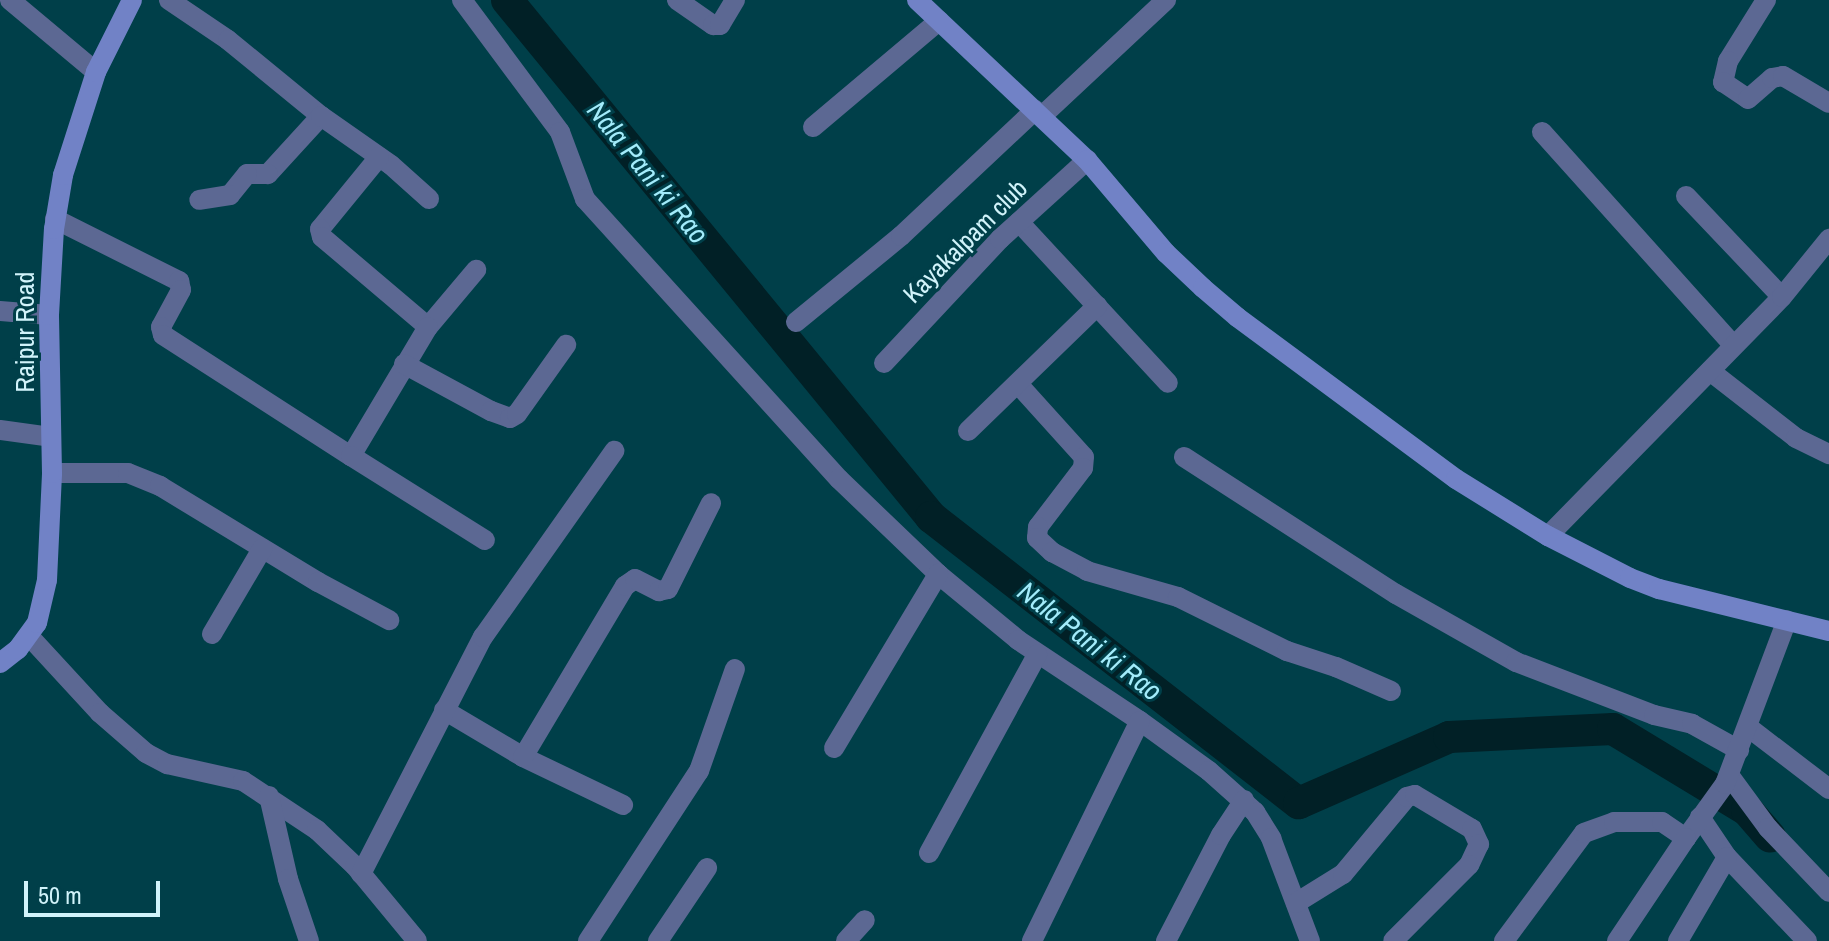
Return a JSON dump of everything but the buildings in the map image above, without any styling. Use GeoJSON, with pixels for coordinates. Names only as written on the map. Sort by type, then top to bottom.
{"type":"FeatureCollection","features":[{"type":"Feature","properties":{"kind":"street"},"geometry":{"type":"LineString","coordinates":[[10,0],[96,72]]}},
{"type":"Feature","properties":{"kind":"street","name":"Raipur Road"},"geometry":{"type":"LineString","coordinates":[[0,663],[29,636],[37,623],[45,593],[52,473],[49,315],[55,219],[63,175],[96,72],[132,0]]}},
{"type":"Feature","properties":{"kind":"street"},"geometry":{"type":"LineString","coordinates":[[169,0],[228,40],[429,199]]}},
{"type":"Feature","properties":{"kind":"street"},"geometry":{"type":"LineString","coordinates":[[462,0],[560,132],[585,199],[839,479],[938,574],[1037,655],[1140,721],[1244,800],[1271,838],[1310,941]]}},
{"type":"Feature","properties":{"kind":"street"},"geometry":{"type":"LineString","coordinates":[[677,0],[713,25],[720,25],[735,0]]}},
{"type":"Feature","properties":{"kind":"street"},"geometry":{"type":"LineString","coordinates":[[917,0],[1087,160],[1166,253],[1237,317],[1456,479],[1594,562],[1659,589],[1829,631]]}},
{"type":"Feature","properties":{"kind":"street"},"geometry":{"type":"LineString","coordinates":[[796,322],[901,236],[1166,0]]}},
{"type":"Feature","properties":{"kind":"street"},"geometry":{"type":"LineString","coordinates":[[1766,0],[1728,61],[1723,82],[1748,99],[1772,78],[1783,76],[1829,103]]}},
{"type":"Feature","properties":{"kind":"street"},"geometry":{"type":"LineString","coordinates":[[813,127],[939,21]]}},
{"type":"Feature","properties":{"kind":"street"},"geometry":{"type":"LineString","coordinates":[[199,200],[230,195],[247,174],[268,174],[321,116]]}},
{"type":"Feature","properties":{"kind":"street"},"geometry":{"type":"LineString","coordinates":[[1542,132],[1732,344]]}},
{"type":"Feature","properties":{"kind":"street"},"geometry":{"type":"LineString","coordinates":[[379,157],[320,234],[428,327]]}},
{"type":"Feature","properties":{"kind":"street","name":"Kayakalpam club"},"geometry":{"type":"LineString","coordinates":[[884,363],[1019,222],[1087,160]]}},
{"type":"Feature","properties":{"kind":"street"},"geometry":{"type":"LineString","coordinates":[[1686,196],[1782,297]]}},
{"type":"Feature","properties":{"kind":"street"},"geometry":{"type":"LineString","coordinates":[[55,219],[179,281],[181,290],[161,327],[163,335],[485,540]]}},
{"type":"Feature","properties":{"kind":"street"},"geometry":{"type":"LineString","coordinates":[[1019,222],[1168,383]]}},
{"type":"Feature","properties":{"kind":"street"},"geometry":{"type":"LineString","coordinates":[[1548,536],[1710,371],[1732,344],[1782,297],[1829,239]]}},
{"type":"Feature","properties":{"kind":"street"},"geometry":{"type":"LineString","coordinates":[[351,456],[428,327],[476,270]]}},
{"type":"Feature","properties":{"kind":"street"},"geometry":{"type":"LineString","coordinates":[[968,431],[1097,306]]}},
{"type":"Feature","properties":{"kind":"street"},"geometry":{"type":"LineString","coordinates":[[0,311],[49,315]]}},
{"type":"Feature","properties":{"kind":"street"},"geometry":{"type":"LineString","coordinates":[[404,364],[510,418],[517,414],[566,345]]}},
{"type":"Feature","properties":{"kind":"street"},"geometry":{"type":"LineString","coordinates":[[1710,371],[1796,438],[1829,454]]}},
{"type":"Feature","properties":{"kind":"street"},"geometry":{"type":"LineString","coordinates":[[1018,384],[1084,457],[1083,468],[1038,527],[1037,538],[1052,552],[1087,571],[1178,597],[1287,651],[1336,667],[1391,691]]}},
{"type":"Feature","properties":{"kind":"street"},"geometry":{"type":"LineString","coordinates":[[0,430],[51,437]]}},
{"type":"Feature","properties":{"kind":"street"},"geometry":{"type":"LineString","coordinates":[[361,874],[444,710],[500,612],[614,451]]}},
{"type":"Feature","properties":{"kind":"street"},"geometry":{"type":"LineString","coordinates":[[1184,457],[1396,594],[1516,662],[1654,715],[1692,724],[1739,750]]}},
{"type":"Feature","properties":{"kind":"street"},"geometry":{"type":"LineString","coordinates":[[52,473],[128,473],[188,501],[262,549],[389,620]]}},
{"type":"Feature","properties":{"kind":"street"},"geometry":{"type":"LineString","coordinates":[[523,757],[625,586],[635,579],[659,591],[673,585],[711,503]]}},
{"type":"Feature","properties":{"kind":"street"},"geometry":{"type":"LineString","coordinates":[[212,634],[262,549]]}},
{"type":"Feature","properties":{"kind":"street"},"geometry":{"type":"LineString","coordinates":[[834,748],[938,574]]}},
{"type":"Feature","properties":{"kind":"street"},"geometry":{"type":"LineString","coordinates":[[1617,941],[1727,779],[1787,620]]}},
{"type":"Feature","properties":{"kind":"street"},"geometry":{"type":"LineString","coordinates":[[29,636],[100,713],[146,753],[167,764],[232,777],[269,796],[317,830],[361,874],[417,941]]}},
{"type":"Feature","properties":{"kind":"street"},"geometry":{"type":"LineString","coordinates":[[929,853],[1037,655]]}},
{"type":"Feature","properties":{"kind":"street"},"geometry":{"type":"LineString","coordinates":[[588,941],[699,771],[735,669]]}},
{"type":"Feature","properties":{"kind":"street"},"geometry":{"type":"LineString","coordinates":[[444,710],[523,757],[623,805]]}},
{"type":"Feature","properties":{"kind":"street"},"geometry":{"type":"LineString","coordinates":[[1032,941],[1140,721]]}},
{"type":"Feature","properties":{"kind":"street"},"geometry":{"type":"LineString","coordinates":[[1748,727],[1829,789]]}},
{"type":"Feature","properties":{"kind":"street"},"geometry":{"type":"LineString","coordinates":[[1727,779],[1829,892]]}},
{"type":"Feature","properties":{"kind":"street"},"geometry":{"type":"LineString","coordinates":[[1296,903],[1343,874],[1407,797],[1415,795],[1472,829],[1479,844],[1469,865],[1393,941]]}},
{"type":"Feature","properties":{"kind":"street"},"geometry":{"type":"LineString","coordinates":[[269,796],[285,866],[309,941]]}},
{"type":"Feature","properties":{"kind":"street"},"geometry":{"type":"LineString","coordinates":[[1166,941],[1221,835],[1244,800]]}},
{"type":"Feature","properties":{"kind":"street"},"geometry":{"type":"LineString","coordinates":[[1702,815],[1727,857],[1807,941]]}},
{"type":"Feature","properties":{"kind":"street"},"geometry":{"type":"LineString","coordinates":[[1504,941],[1584,833],[1599,825],[1643,820],[1662,822],[1686,838]]}},
{"type":"Feature","properties":{"kind":"street"},"geometry":{"type":"LineString","coordinates":[[1678,941],[1727,857]]}},
{"type":"Feature","properties":{"kind":"street"},"geometry":{"type":"LineString","coordinates":[[658,941],[707,868]]}},
{"type":"Feature","properties":{"kind":"street"},"geometry":{"type":"LineString","coordinates":[[846,941],[865,920]]}},
{"type":"Feature","properties":{"kind":"waterway","name":"Nala Pani ki Rao"},"geometry":{"type":"LineString","coordinates":[[507,0],[931,517],[1299,803],[1449,737],[1613,729],[1747,810],[1770,836]]}}]}
